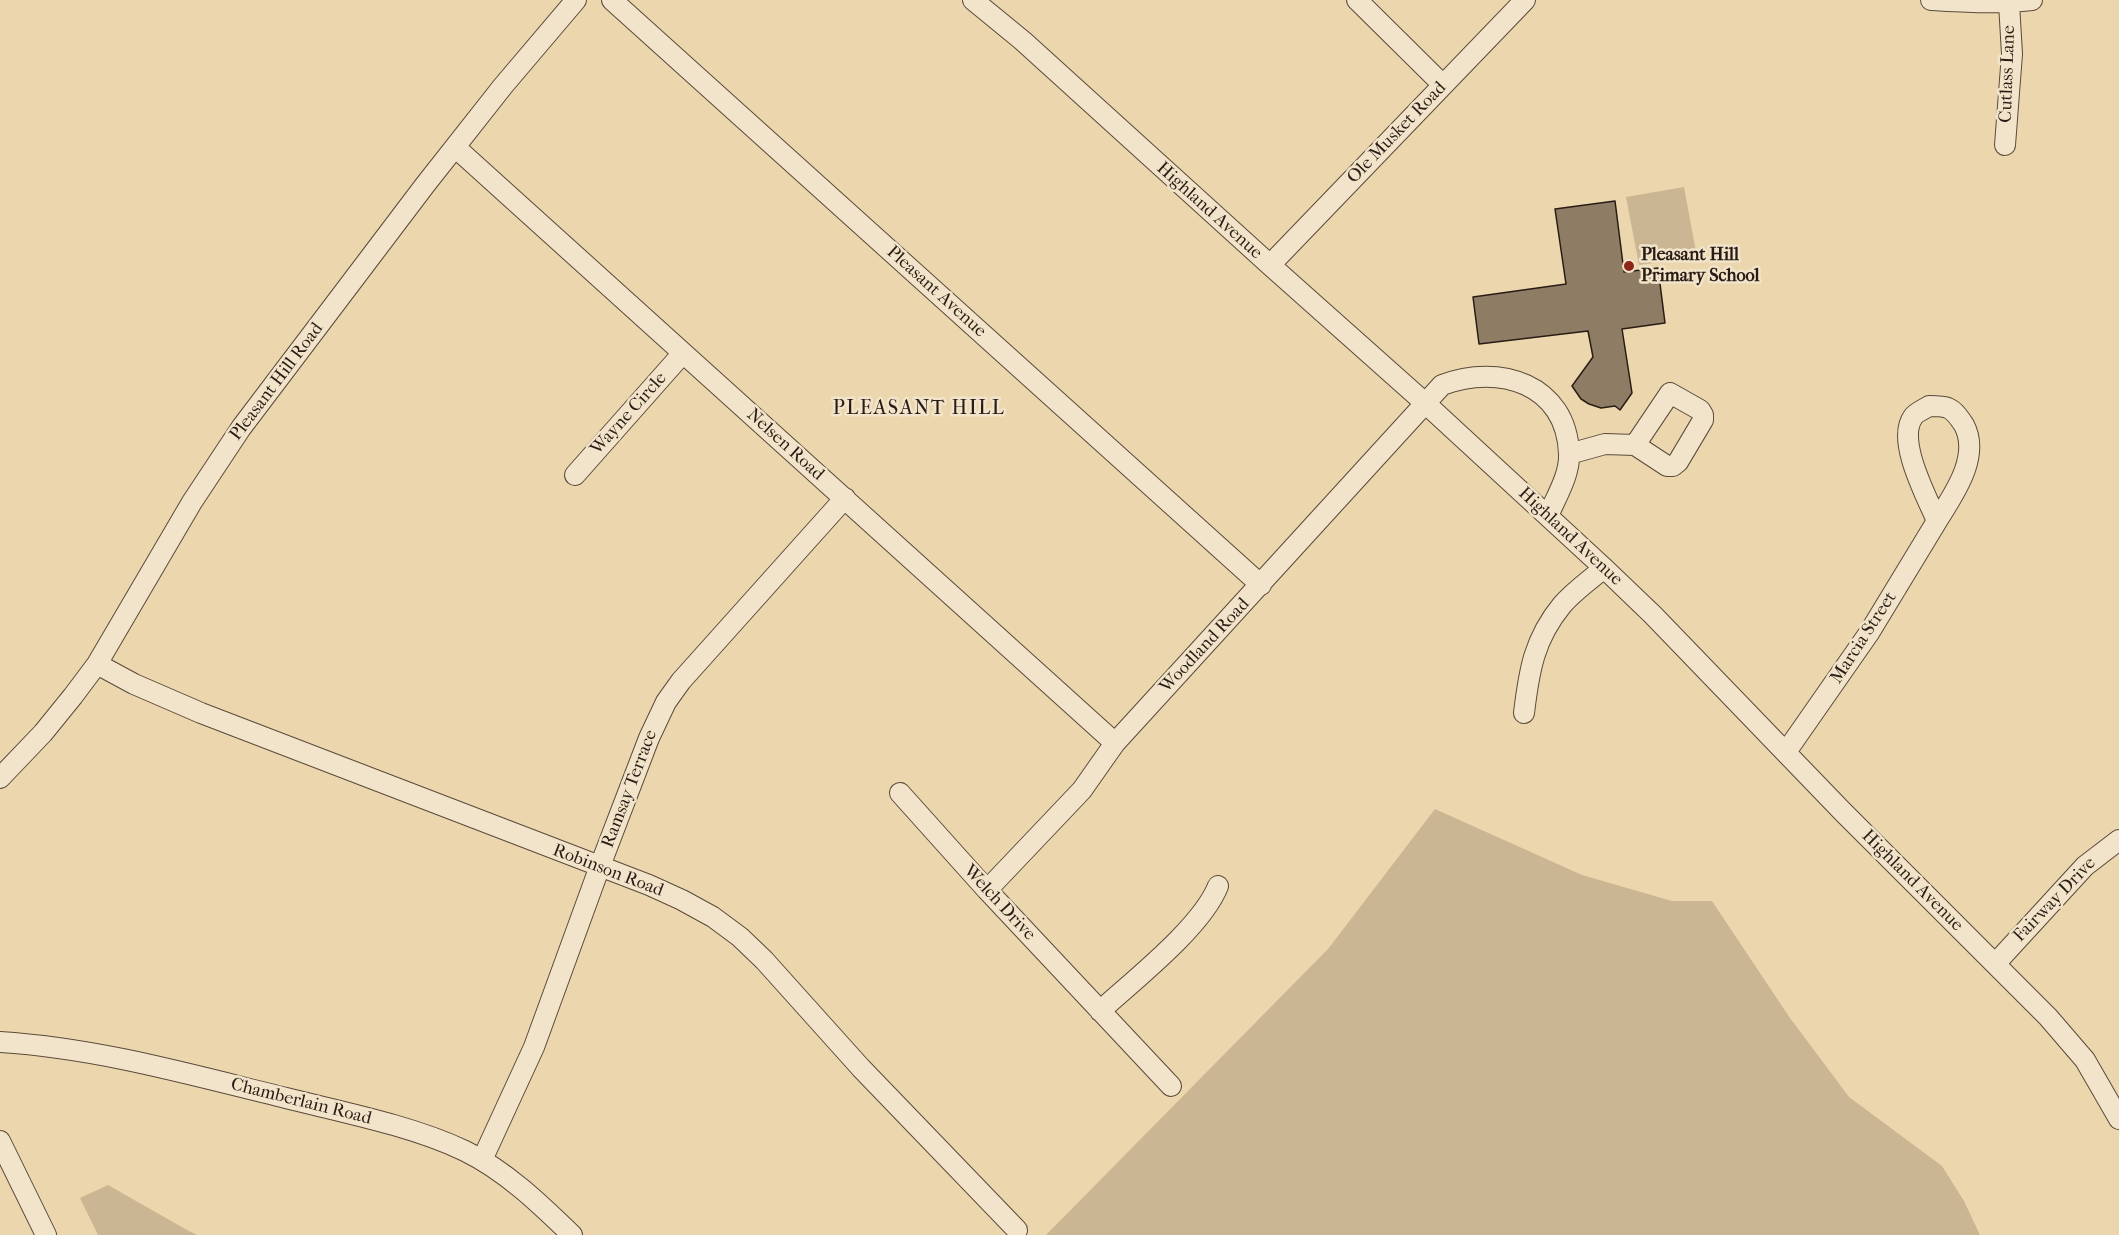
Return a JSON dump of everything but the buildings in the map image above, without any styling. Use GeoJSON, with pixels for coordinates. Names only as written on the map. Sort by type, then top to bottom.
{"type":"FeatureCollection","features":[{"type":"Feature","properties":{"kind":"street","name":"Pleasant Hill Road"},"geometry":{"type":"LineString","coordinates":[[0,778],[43,733],[97,664],[170,538],[226,448],[455,147],[576,0]]}},
{"type":"Feature","properties":{"kind":"street","name":"Pleasant Avenue"},"geometry":{"type":"LineString","coordinates":[[612,0],[1261,585]]}},
{"type":"Feature","properties":{"kind":"street","name":"Highland Avenue"},"geometry":{"type":"LineString","coordinates":[[973,0],[1023,41],[1270,266],[1425,403],[1604,568],[2069,1040],[2097,1080],[2119,1119]]}},
{"type":"Feature","properties":{"kind":"street"},"geometry":{"type":"LineString","coordinates":[[1357,0],[1443,85]]}},
{"type":"Feature","properties":{"kind":"street","name":"Ole Musket Road"},"geometry":{"type":"LineString","coordinates":[[1270,266],[1525,0]]}},
{"type":"Feature","properties":{"kind":"street"},"geometry":{"type":"LineString","coordinates":[[1930,0],[2009,3],[2032,0]]}},
{"type":"Feature","properties":{"kind":"street","name":"Cutlass Lane"},"geometry":{"type":"LineString","coordinates":[[2005,145],[2012,54],[2009,3]]}},
{"type":"Feature","properties":{"kind":"street","name":"Nelsen Road"},"geometry":{"type":"LineString","coordinates":[[455,147],[1115,743]]}},
{"type":"Feature","properties":{"kind":"street","name":"Wayne Circle"},"geometry":{"type":"LineString","coordinates":[[575,474],[684,353]]}},
{"type":"Feature","properties":{"kind":"street","name":"Woodland Road"},"geometry":{"type":"LineString","coordinates":[[987,890],[1082,790],[1115,743],[1442,385],[1475,377],[1510,380],[1532,387],[1545,396],[1556,411],[1564,428],[1569,454]]}},
{"type":"Feature","properties":{"kind":"street","name":"Marcia Street"},"geometry":{"type":"LineString","coordinates":[[1786,752],[1869,633],[1937,521],[1960,482],[1968,458],[1969,443],[1966,429],[1959,417],[1947,407],[1929,406],[1914,416],[1908,433],[1909,449],[1937,521]]}},
{"type":"Feature","properties":{"kind":"street"},"geometry":{"type":"LineString","coordinates":[[1548,516],[1561,487],[1569,454],[1605,444],[1635,445]]}},
{"type":"Feature","properties":{"kind":"street","name":"Ramsay Terrace"},"geometry":{"type":"LineString","coordinates":[[482,1160],[534,1047],[600,866],[650,738],[671,696],[681,681],[845,498]]}},
{"type":"Feature","properties":{"kind":"street"},"geometry":{"type":"LineString","coordinates":[[1524,713],[1528,676],[1536,650],[1548,624],[1563,603],[1604,568]]}},
{"type":"Feature","properties":{"kind":"street","name":"Robinson Road"},"geometry":{"type":"LineString","coordinates":[[97,664],[134,684],[201,713],[600,866],[682,900],[713,917],[740,937],[764,960],[861,1068],[1017,1230]]}},
{"type":"Feature","properties":{"kind":"street","name":"Welch Drive"},"geometry":{"type":"LineString","coordinates":[[900,793],[987,890],[1171,1086]]}},
{"type":"Feature","properties":{"kind":"street","name":"Fairway Drive"},"geometry":{"type":"LineString","coordinates":[[1995,964],[2085,866],[2119,840]]}},
{"type":"Feature","properties":{"kind":"street"},"geometry":{"type":"LineString","coordinates":[[1100,1011],[1177,940],[1210,901],[1218,886]]}},
{"type":"Feature","properties":{"kind":"street","name":"Chamberlain Road"},"geometry":{"type":"LineString","coordinates":[[0,1042],[33,1044],[128,1061],[325,1108],[441,1141],[482,1160],[533,1198],[572,1235]]}},
{"type":"Feature","properties":{"kind":"street"},"geometry":{"type":"LineString","coordinates":[[0,1141],[46,1235]]}},
{"type":"Feature","properties":{"kind":"shaded area"},"geometry":{"type":"Polygon","coordinates":[[[1684,187],[1697,257],[1639,265],[1626,197],[1684,187]]]}},
{"type":"Feature","properties":{"kind":"shaded area"},"geometry":{"type":"Polygon","coordinates":[[[1435,809],[1582,875],[1672,901],[1712,901],[1790,1018],[1849,1097],[1942,1166],[1964,1201],[1980,1235],[1046,1235],[1328,949],[1435,809]]]}},
{"type":"Feature","properties":{"kind":"shaded area"},"geometry":{"type":"Polygon","coordinates":[[[108,1185],[197,1235],[98,1235],[80,1198],[108,1185]]]}},
{"type":"Feature","properties":{"kind":"place","name":"Pleasant Hill Primary School"},"geometry":{"type":"Point","coordinates":[1629,266]}},
{"type":"Feature","properties":{"kind":"district","name":"PLEASANT HILL"},"geometry":{"type":"Point","coordinates":[919,409]}}]}
